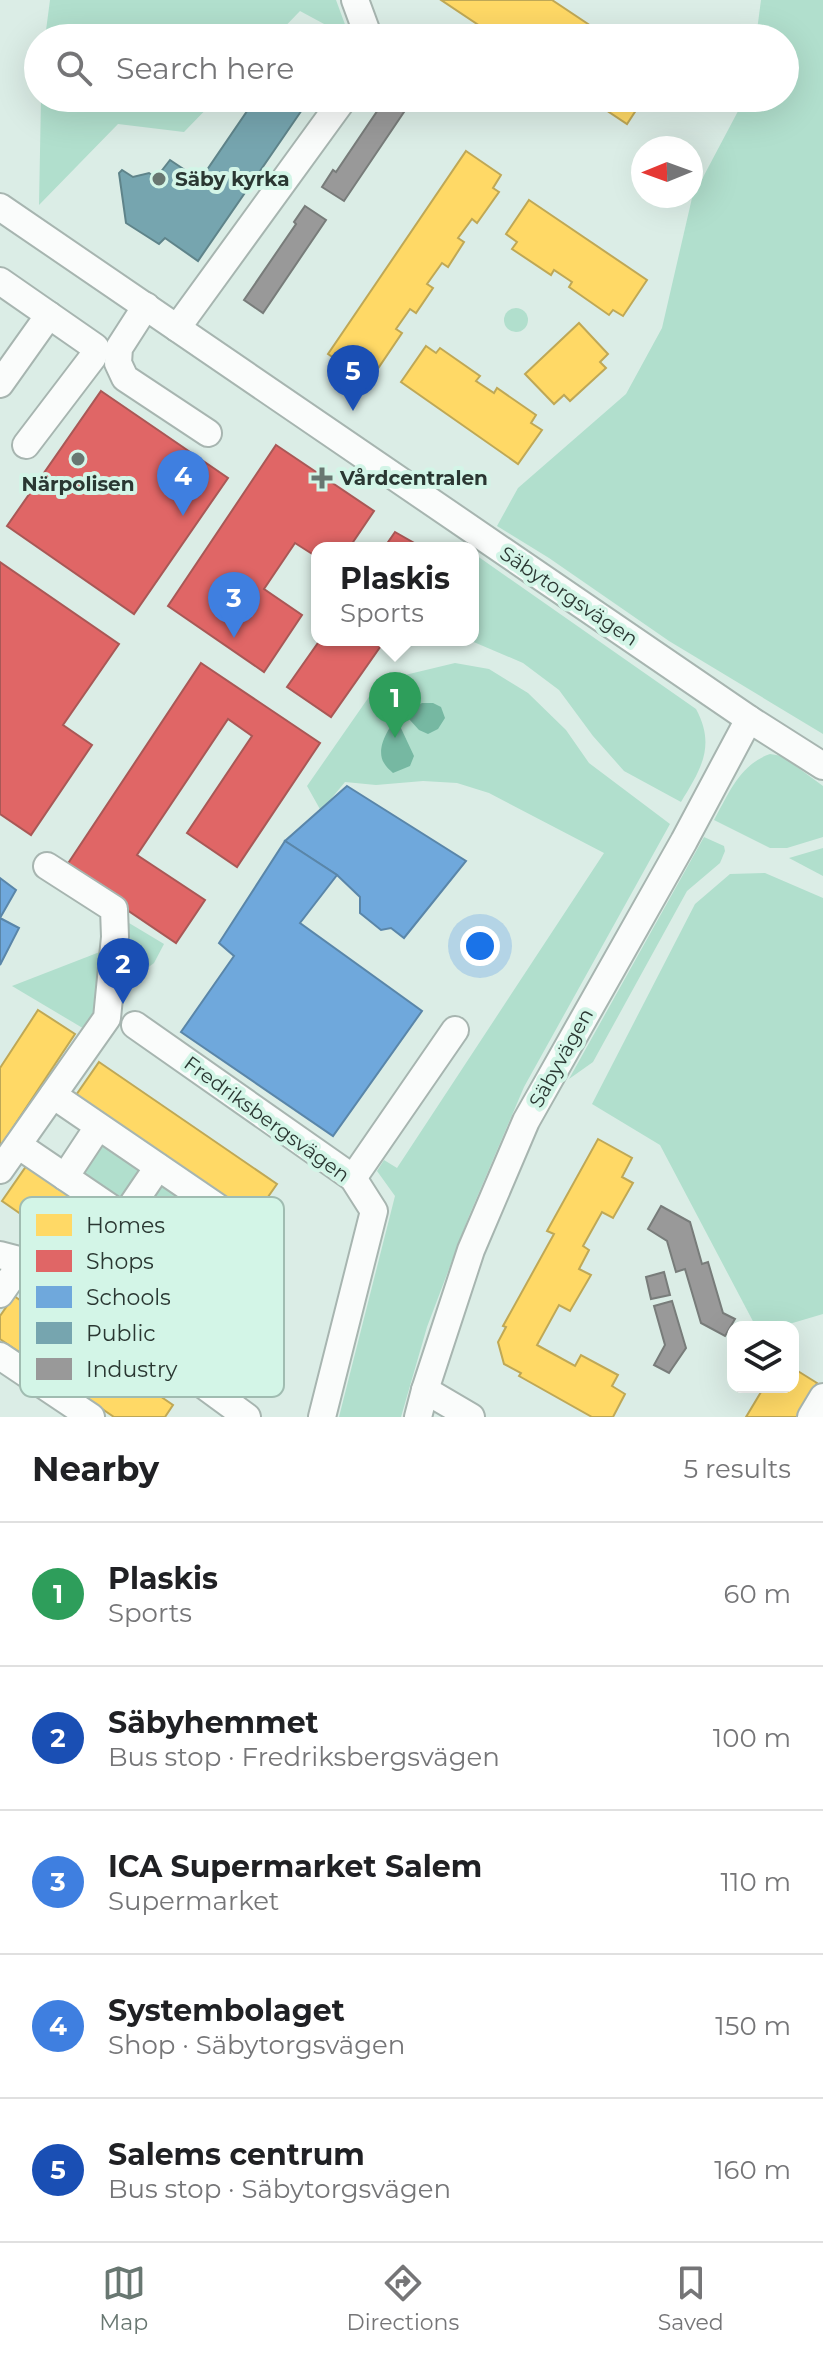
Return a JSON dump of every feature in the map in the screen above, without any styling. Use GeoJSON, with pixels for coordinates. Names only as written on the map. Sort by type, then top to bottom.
{"type":"FeatureCollection","features":[{"type":"Feature","properties":{"kind":"street"},"geometry":{"type":"LineString","coordinates":[[355,0],[364,24]]}},
{"type":"Feature","properties":{"kind":"street"},"geometry":{"type":"LineString","coordinates":[[177,328],[334,112]]}},
{"type":"Feature","properties":{"kind":"street","name":"Säbytorgsvägen"},"geometry":{"type":"LineString","coordinates":[[0,207],[749,719],[823,766]]}},
{"type":"Feature","properties":{"kind":"street"},"geometry":{"type":"LineString","coordinates":[[0,281],[95,347],[93,357],[26,445]]}},
{"type":"Feature","properties":{"kind":"street"},"geometry":{"type":"LineString","coordinates":[[146,306],[119,348],[118,363],[125,378],[208,433]]}},
{"type":"Feature","properties":{"kind":"street"},"geometry":{"type":"LineString","coordinates":[[0,384],[49,315]]}},
{"type":"Feature","properties":{"kind":"street","name":"Säbyvägen"},"geometry":{"type":"LineString","coordinates":[[418,1417],[471,1250],[526,1121],[749,719]]}},
{"type":"Feature","properties":{"kind":"street"},"geometry":{"type":"LineString","coordinates":[[0,1170],[107,1018],[115,937],[114,909],[47,866]]}},
{"type":"Feature","properties":{"kind":"street","name":"Fredriksbergsvägen"},"geometry":{"type":"LineString","coordinates":[[135,1025],[353,1178],[374,1211],[322,1417]]}},
{"type":"Feature","properties":{"kind":"street"},"geometry":{"type":"LineString","coordinates":[[353,1178],[455,1030]]}},
{"type":"Feature","properties":{"kind":"street"},"geometry":{"type":"LineString","coordinates":[[53,1095],[202,1197]]}},
{"type":"Feature","properties":{"kind":"street"},"geometry":{"type":"LineString","coordinates":[[65,1177],[98,1127]]}},
{"type":"Feature","properties":{"kind":"street"},"geometry":{"type":"LineString","coordinates":[[18,1145],[94,1197]]}},
{"type":"Feature","properties":{"kind":"street"},"geometry":{"type":"LineString","coordinates":[[138,1197],[158,1167]]}},
{"type":"Feature","properties":{"kind":"street"},"geometry":{"type":"LineString","coordinates":[[0,1294],[11,1258]]}},
{"type":"Feature","properties":{"kind":"street"},"geometry":{"type":"LineString","coordinates":[[2,1362],[20,1378]]}},
{"type":"Feature","properties":{"kind":"street"},"geometry":{"type":"LineString","coordinates":[[425,1390],[471,1417]]}},
{"type":"Feature","properties":{"kind":"street"},"geometry":{"type":"LineString","coordinates":[[220,1397],[247,1417]]}},
{"type":"Feature","properties":{"kind":"street"},"geometry":{"type":"LineString","coordinates":[[811,1417],[823,1397]]}},
{"type":"Feature","properties":{"kind":"street"},"geometry":{"type":"LineString","coordinates":[[53,1407],[91,1417]]}},
{"type":"Feature","properties":{"kind":"shaded area"},"geometry":{"type":"Polygon","coordinates":[[[50,0],[336,0],[345,24],[324,24],[300,11],[287,24],[47,24],[50,0]]]}},
{"type":"Feature","properties":{"kind":"shaded area"},"geometry":{"type":"Polygon","coordinates":[[[761,0],[823,0],[823,734],[669,641],[497,526],[518,488],[626,394],[662,328],[690,208],[703,208],[703,177],[738,112],[799,112],[799,24],[758,24],[761,0]]]}},
{"type":"Feature","properties":{"kind":"shaded area"},"geometry":{"type":"Polygon","coordinates":[[[41,112],[203,112],[184,132],[118,124],[39,205],[41,112]]]}},
{"type":"Feature","properties":{"kind":"shaded area"},"geometry":{"type":"Polygon","coordinates":[[[511,308],[521,308],[528,315],[528,325],[521,332],[511,332],[504,325],[504,315],[511,308]]]}},
{"type":"Feature","properties":{"kind":"shaded area"},"geometry":{"type":"Polygon","coordinates":[[[479,557],[696,709],[705,734],[704,757],[681,802],[624,771],[559,690],[523,663],[479,644],[479,557]]]}},
{"type":"Feature","properties":{"kind":"shaded area"},"geometry":{"type":"Polygon","coordinates":[[[455,663],[489,669],[528,693],[566,730],[589,763],[670,824],[524,1087],[469,1216],[427,1327],[401,1417],[339,1417],[395,1196],[377,1171],[384,1160],[397,1168],[604,853],[489,793],[457,783],[423,781],[376,785],[345,782],[321,811],[307,786],[380,681],[455,663]]]}},
{"type":"Feature","properties":{"kind":"shaded area"},"geometry":{"type":"Polygon","coordinates":[[[422,703],[441,707],[445,718],[438,729],[428,734],[419,730],[409,719],[400,726],[414,756],[410,766],[393,773],[382,757],[384,738],[399,716],[422,703]]]}},
{"type":"Feature","properties":{"kind":"shaded area"},"geometry":{"type":"Polygon","coordinates":[[[770,754],[782,756],[823,786],[823,837],[787,848],[770,848],[714,820],[743,773],[770,754]]]}},
{"type":"Feature","properties":{"kind":"shaded area"},"geometry":{"type":"Polygon","coordinates":[[[704,837],[724,846],[720,863],[687,891],[593,1062],[569,1079],[704,837]]]}},
{"type":"Feature","properties":{"kind":"shaded area"},"geometry":{"type":"Polygon","coordinates":[[[823,848],[823,876],[789,858],[823,848]]]}},
{"type":"Feature","properties":{"kind":"shaded area"},"geometry":{"type":"Polygon","coordinates":[[[765,873],[823,898],[823,1314],[799,1321],[753,1321],[660,1145],[592,1104],[695,904],[730,874],[765,873]]]}},
{"type":"Feature","properties":{"kind":"shaded area"},"geometry":{"type":"Polygon","coordinates":[[[124,920],[164,944],[154,963],[114,993],[124,920]]]}},
{"type":"Feature","properties":{"kind":"shaded area"},"geometry":{"type":"Polygon","coordinates":[[[110,948],[99,1011],[86,1030],[12,986],[110,948]]]}},
{"type":"Feature","properties":{"kind":"shaded area"},"geometry":{"type":"Polygon","coordinates":[[[100,1140],[145,1171],[127,1197],[112,1197],[77,1172],[100,1140]]]}},
{"type":"Feature","properties":{"kind":"shaded area"},"geometry":{"type":"Polygon","coordinates":[[[156,1180],[180,1197],[145,1197],[156,1180]]]}},
{"type":"Feature","properties":{"kind":"building: Homes"},"geometry":{"type":"Polygon","coordinates":[[[441,0],[552,0],[588,24],[477,24],[441,0]]]}},
{"type":"Feature","properties":{"kind":"building: Homes"},"geometry":{"type":"Polygon","coordinates":[[[609,112],[635,112],[627,124],[609,112]]]}},
{"type":"Feature","properties":{"kind":"building: Homes"},"geometry":{"type":"Polygon","coordinates":[[[466,151],[501,175],[493,188],[499,192],[477,223],[472,219],[458,238],[464,242],[448,267],[442,263],[427,284],[433,288],[416,313],[410,309],[396,329],[402,333],[377,370],[372,366],[363,378],[328,354],[466,151]]]}},
{"type":"Feature","properties":{"kind":"building: Homes"},"geometry":{"type":"Polygon","coordinates":[[[529,200],[647,280],[623,316],[613,310],[609,315],[569,287],[572,282],[554,270],[551,275],[512,249],[517,242],[506,234],[529,200]]]}},
{"type":"Feature","properties":{"kind":"building: Homes"},"geometry":{"type":"Polygon","coordinates":[[[579,323],[608,354],[600,362],[606,368],[570,401],[564,395],[554,404],[525,374],[579,323]]]}},
{"type":"Feature","properties":{"kind":"building: Homes"},"geometry":{"type":"Polygon","coordinates":[[[426,346],[436,353],[440,348],[480,376],[476,381],[494,393],[497,388],[536,415],[531,423],[542,430],[518,464],[401,382],[426,346]]]}},
{"type":"Feature","properties":{"kind":"building: Homes"},"geometry":{"type":"Polygon","coordinates":[[[38,1010],[75,1034],[0,1147],[0,1068],[38,1010]]]}},
{"type":"Feature","properties":{"kind":"building: Homes"},"geometry":{"type":"Polygon","coordinates":[[[99,1062],[277,1184],[268,1197],[218,1197],[74,1098],[99,1062]]]}},
{"type":"Feature","properties":{"kind":"building: Homes"},"geometry":{"type":"Polygon","coordinates":[[[598,1139],[632,1158],[622,1177],[633,1183],[613,1218],[602,1212],[583,1246],[589,1250],[579,1269],[591,1275],[570,1311],[559,1305],[537,1345],[575,1366],[581,1355],[618,1375],[612,1386],[625,1394],[613,1417],[592,1417],[519,1376],[521,1373],[504,1364],[498,1342],[506,1327],[503,1326],[554,1234],[547,1231],[598,1139]]]}},
{"type":"Feature","properties":{"kind":"building: Homes"},"geometry":{"type":"Polygon","coordinates":[[[27,1165],[73,1197],[20,1197],[20,1214],[2,1201],[27,1165]]]}},
{"type":"Feature","properties":{"kind":"building: Homes"},"geometry":{"type":"Polygon","coordinates":[[[14,1296],[20,1300],[20,1353],[0,1339],[0,1316],[14,1296]]]}},
{"type":"Feature","properties":{"kind":"building: Homes"},"geometry":{"type":"Polygon","coordinates":[[[799,1372],[817,1383],[797,1417],[746,1417],[760,1393],[799,1393],[799,1372]]]}},
{"type":"Feature","properties":{"kind":"building: Homes"},"geometry":{"type":"Polygon","coordinates":[[[85,1397],[161,1397],[173,1405],[165,1417],[114,1417],[85,1397]]]}},
{"type":"Feature","properties":{"kind":"building: Shops"},"geometry":{"type":"Polygon","coordinates":[[[101,391],[228,478],[134,614],[7,526],[101,391]]]}},
{"type":"Feature","properties":{"kind":"building: Shops"},"geometry":{"type":"Polygon","coordinates":[[[276,445],[374,511],[353,542],[311,542],[311,553],[295,543],[264,589],[302,615],[264,672],[168,606],[276,445]]]}},
{"type":"Feature","properties":{"kind":"building: Shops"},"geometry":{"type":"Polygon","coordinates":[[[395,532],[412,542],[388,542],[395,532]]]}},
{"type":"Feature","properties":{"kind":"building: Shops"},"geometry":{"type":"Polygon","coordinates":[[[0,562],[119,644],[63,725],[92,745],[31,835],[0,814],[0,562]]]}},
{"type":"Feature","properties":{"kind":"building: Shops"},"geometry":{"type":"Polygon","coordinates":[[[316,646],[381,646],[331,717],[287,687],[316,646]]]}},
{"type":"Feature","properties":{"kind":"building: Shops"},"geometry":{"type":"Polygon","coordinates":[[[201,663],[320,743],[237,867],[187,833],[252,736],[228,719],[137,855],[205,900],[176,943],[65,868],[201,663]]]}},
{"type":"Feature","properties":{"kind":"building: Schools"},"geometry":{"type":"Polygon","coordinates":[[[347,786],[466,861],[404,938],[391,928],[381,930],[360,913],[360,897],[337,875],[285,841],[347,786]]]}},
{"type":"Feature","properties":{"kind":"building: Schools"},"geometry":{"type":"Polygon","coordinates":[[[285,841],[337,875],[300,923],[422,1011],[333,1136],[181,1032],[234,956],[219,943],[285,841]]]}},
{"type":"Feature","properties":{"kind":"building: Schools"},"geometry":{"type":"Polygon","coordinates":[[[0,878],[16,890],[0,918],[0,878]]]}},
{"type":"Feature","properties":{"kind":"building: Schools"},"geometry":{"type":"Polygon","coordinates":[[[0,918],[19,928],[0,965],[0,918]]]}},
{"type":"Feature","properties":{"kind":"building: Public","name":"Säby kyrka"},"geometry":{"type":"Polygon","coordinates":[[[246,112],[301,112],[198,261],[165,238],[159,244],[126,223],[119,173],[122,170],[133,177],[149,173],[156,178],[170,160],[200,180],[246,112]]]}},
{"type":"Feature","properties":{"kind":"building: Industry"},"geometry":{"type":"Polygon","coordinates":[[[377,112],[404,112],[344,201],[322,187],[333,170],[336,172],[377,112]]]}},
{"type":"Feature","properties":{"kind":"building: Industry"},"geometry":{"type":"Polygon","coordinates":[[[305,206],[326,220],[263,313],[244,300],[305,206]]]}},
{"type":"Feature","properties":{"kind":"building: Industry"},"geometry":{"type":"Polygon","coordinates":[[[661,1206],[690,1222],[702,1264],[708,1262],[723,1313],[735,1319],[727,1321],[725,1336],[701,1323],[685,1269],[676,1272],[667,1241],[648,1229],[661,1206]]]}},
{"type":"Feature","properties":{"kind":"building: Industry"},"geometry":{"type":"Polygon","coordinates":[[[664,1272],[670,1295],[651,1299],[646,1277],[664,1272]]]}},
{"type":"Feature","properties":{"kind":"building: Industry"},"geometry":{"type":"Polygon","coordinates":[[[672,1301],[686,1348],[669,1373],[654,1365],[665,1345],[654,1306],[672,1301]]]}},
{"type":"Feature","properties":{"kind":"place","name":"Säby kyrka"},"geometry":{"type":"Point","coordinates":[159,179]}},
{"type":"Feature","properties":{"kind":"place","name":"Salems centrum"},"geometry":{"type":"Point","coordinates":[353,411]}},
{"type":"Feature","properties":{"kind":"place","name":"Närpolisen"},"geometry":{"type":"Point","coordinates":[78,459]}},
{"type":"Feature","properties":{"kind":"place","name":"Vårdcentralen"},"geometry":{"type":"Point","coordinates":[322,478]}},
{"type":"Feature","properties":{"kind":"place","name":"Systembolaget"},"geometry":{"type":"Point","coordinates":[183,516]}},
{"type":"Feature","properties":{"kind":"place","name":"ICA Supermarket Salem"},"geometry":{"type":"Point","coordinates":[234,638]}},
{"type":"Feature","properties":{"kind":"place","name":"Plaskis"},"geometry":{"type":"Point","coordinates":[395,738]}},
{"type":"Feature","properties":{"kind":"place","name":"Säbyhemmet"},"geometry":{"type":"Point","coordinates":[123,1004]}}]}
